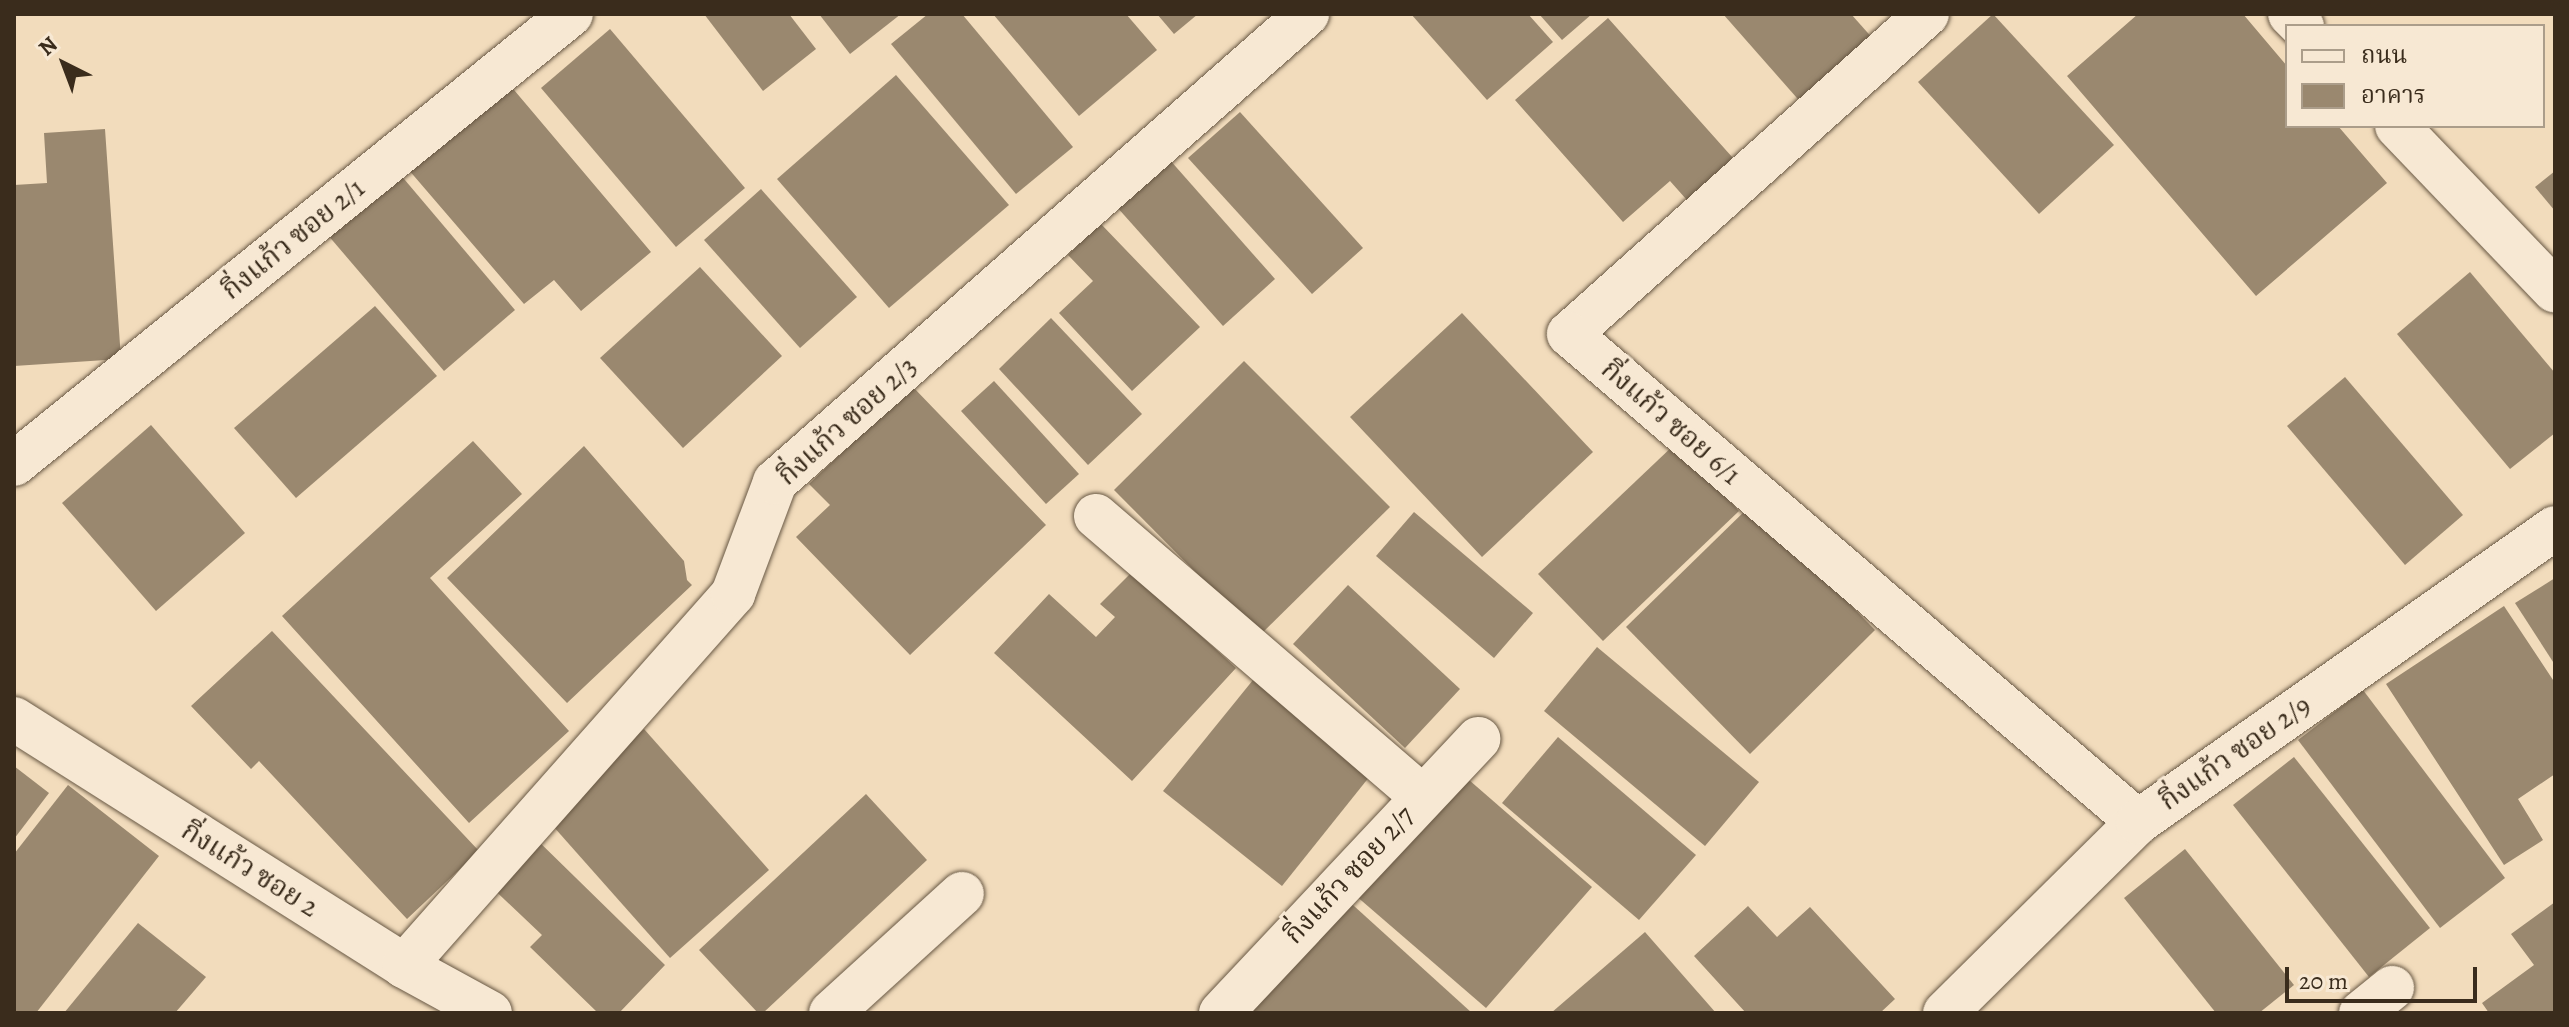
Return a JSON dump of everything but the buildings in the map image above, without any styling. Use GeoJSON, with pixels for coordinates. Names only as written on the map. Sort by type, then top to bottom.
{"type":"FeatureCollection","features":[{"type":"Feature","properties":{"kind":"street","name":"กิ่งแก้ว ซอย 2/1"},"geometry":{"type":"LineString","coordinates":[[14,464],[571,14]]}},
{"type":"Feature","properties":{"kind":"street","name":"กิ่งแก้ว ซอย 2/3"},"geometry":{"type":"LineString","coordinates":[[404,966],[733,594],[775,482],[1307,14]]}},
{"type":"Feature","properties":{"kind":"street","name":"กิ่งแก้ว ซอย 6/1"},"geometry":{"type":"LineString","coordinates":[[1927,14],[1569,334],[2138,822]]}},
{"type":"Feature","properties":{"kind":"street"},"geometry":{"type":"LineString","coordinates":[[2399,128],[2555,291]]}},
{"type":"Feature","properties":{"kind":"street"},"geometry":{"type":"LineString","coordinates":[[1096,516],[1423,797]]}},
{"type":"Feature","properties":{"kind":"street","name":"กิ่งแก้ว ซอย 2/9"},"geometry":{"type":"LineString","coordinates":[[1945,1013],[2138,822],[2555,528]]}},
{"type":"Feature","properties":{"kind":"street","name":"กิ่งแก้ว ซอย 2"},"geometry":{"type":"LineString","coordinates":[[14,719],[404,966],[490,1013]]}},
{"type":"Feature","properties":{"kind":"street","name":"กิ่งแก้ว ซอย 2/7"},"geometry":{"type":"LineString","coordinates":[[1221,1013],[1478,739]]}},
{"type":"Feature","properties":{"kind":"street"},"geometry":{"type":"LineString","coordinates":[[831,1013],[962,894]]}}]}
